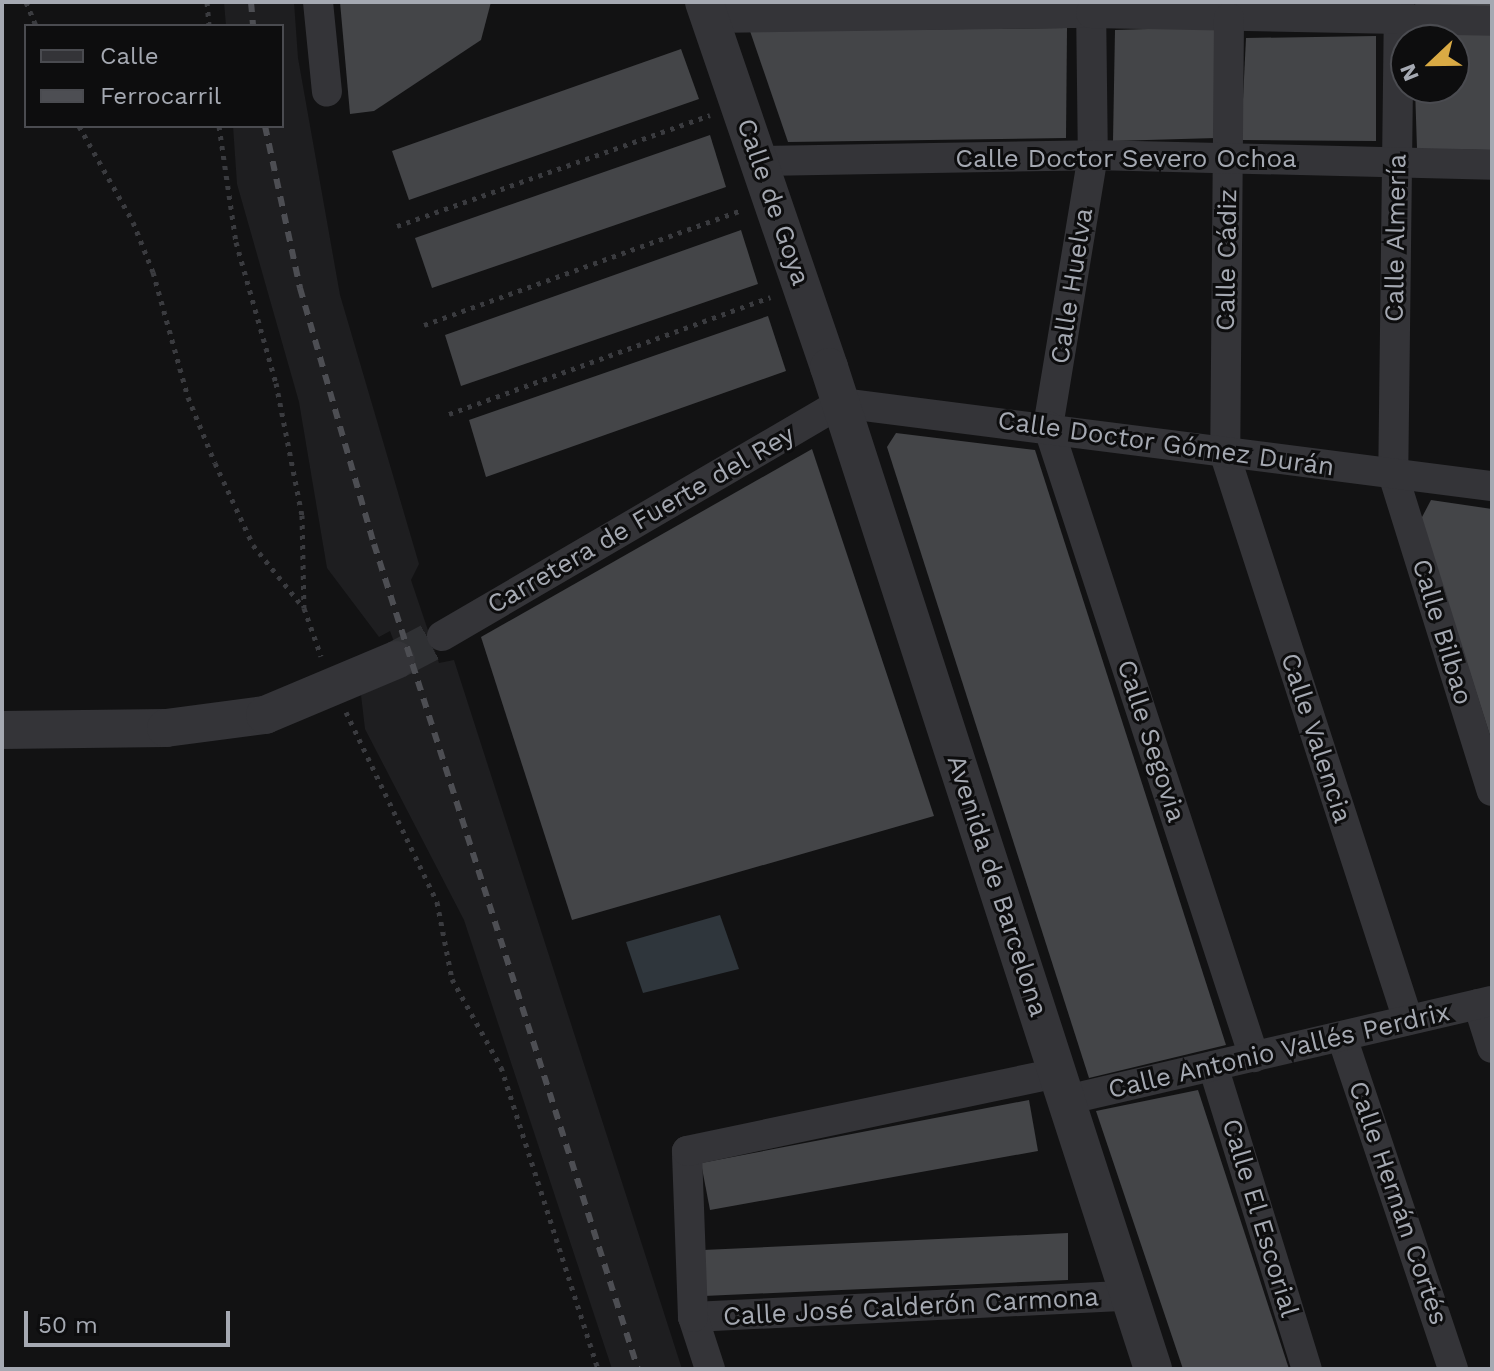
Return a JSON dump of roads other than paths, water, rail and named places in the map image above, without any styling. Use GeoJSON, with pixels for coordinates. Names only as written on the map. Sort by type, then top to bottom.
{"type":"FeatureCollection","features":[{"type":"Feature","properties":{"kind":"street"},"geometry":{"type":"LineString","coordinates":[[318,2],[327,92]]}},
{"type":"Feature","properties":{"kind":"street"},"geometry":{"type":"LineString","coordinates":[[707,10],[1091,8],[1229,18],[1399,11],[1492,21]]}},
{"type":"Feature","properties":{"kind":"street","name":"Calle Huelva"},"geometry":{"type":"LineString","coordinates":[[1048,426],[1093,155],[1091,8]]}},
{"type":"Feature","properties":{"kind":"street","name":"Calle de Goya"},"geometry":{"type":"LineString","coordinates":[[707,10],[841,403]]}},
{"type":"Feature","properties":{"kind":"street","name":"Calle Almería"},"geometry":{"type":"LineString","coordinates":[[1393,474],[1399,11]]}},
{"type":"Feature","properties":{"kind":"street","name":"Calle Cádiz"},"geometry":{"type":"LineString","coordinates":[[1225,455],[1229,18]]}},
{"type":"Feature","properties":{"kind":"street","name":"Calle Doctor Severo Ochoa"},"geometry":{"type":"LineString","coordinates":[[759,161],[1093,155],[1492,165]]}},
{"type":"Feature","properties":{"kind":"street","name":"Calle Doctor Gómez Durán"},"geometry":{"type":"LineString","coordinates":[[841,403],[1048,426],[1225,455],[1492,486]]}},
{"type":"Feature","properties":{"kind":"street","name":"Carretera de Fuerte del Rey"},"geometry":{"type":"LineString","coordinates":[[442,636],[841,403]]}},
{"type":"Feature","properties":{"kind":"street","name":"Avenida de Barcelona"},"geometry":{"type":"LineString","coordinates":[[841,403],[1153,1369]]}},
{"type":"Feature","properties":{"kind":"street","name":"Calle Segovia"},"geometry":{"type":"LineString","coordinates":[[1048,426],[1254,1057]]}},
{"type":"Feature","properties":{"kind":"street","name":"Calle Valencia"},"geometry":{"type":"LineString","coordinates":[[1225,455],[1408,1020]]}},
{"type":"Feature","properties":{"kind":"street","name":"Calle Bilbao"},"geometry":{"type":"LineString","coordinates":[[1393,474],[1492,791]]}},
{"type":"Feature","properties":{"kind":"street"},"geometry":{"type":"LineString","coordinates":[[2,730],[180,726],[265,715],[330,675],[396,660]]}},
{"type":"Feature","properties":{"kind":"street"},"geometry":{"type":"LineString","coordinates":[[1485,1002],[1492,1048]]}},
{"type":"Feature","properties":{"kind":"street","name":"Calle Antonio Vallés Perdrix"},"geometry":{"type":"LineString","coordinates":[[693,1317],[687,1151],[1062,1086],[1213,1066],[1485,1002]]}},
{"type":"Feature","properties":{"kind":"street","name":"Calle Hernán Cortés"},"geometry":{"type":"LineString","coordinates":[[1342,1037],[1453,1369]]}},
{"type":"Feature","properties":{"kind":"street","name":"Calle El Escorial"},"geometry":{"type":"LineString","coordinates":[[1213,1066],[1307,1369]]}},
{"type":"Feature","properties":{"kind":"street","name":"Calle José Calderón Carmona"},"geometry":{"type":"LineString","coordinates":[[693,1317],[1130,1296]]}},
{"type":"Feature","properties":{"kind":"street"},"geometry":{"type":"LineString","coordinates":[[693,1317],[710,1369]]}},
{"type":"Feature","properties":{"kind":"tunnel"},"geometry":{"type":"LineString","coordinates":[[396,660],[442,636]]}},
{"type":"Feature","properties":{"kind":"railway"},"geometry":{"type":"LineString","coordinates":[[251,2],[253,24]]}},
{"type":"Feature","properties":{"kind":"railway"},"geometry":{"type":"LineString","coordinates":[[265,128],[300,288],[374,544],[638,1369]]}}]}
